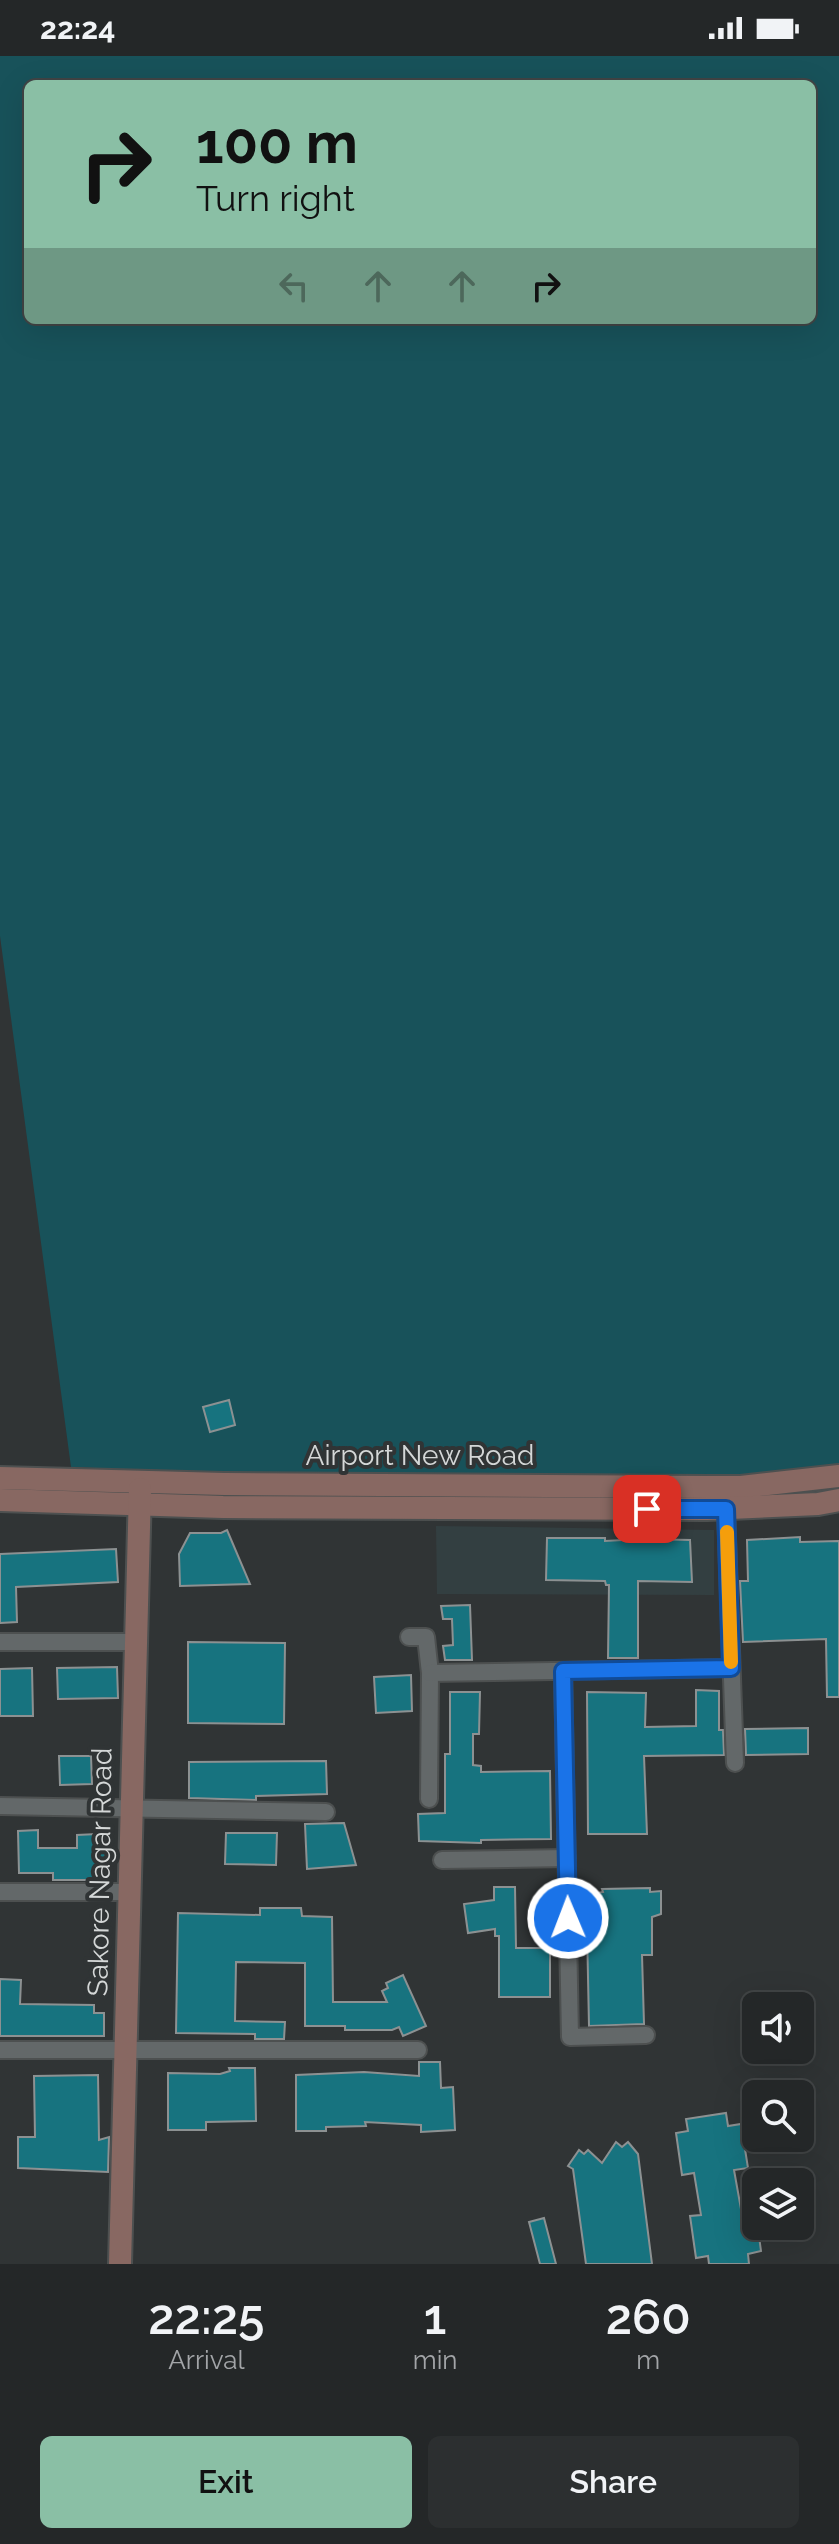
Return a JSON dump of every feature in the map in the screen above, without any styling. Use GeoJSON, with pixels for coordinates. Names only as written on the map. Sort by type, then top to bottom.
{"type":"FeatureCollection","features":[{"type":"Feature","properties":{"kind":"main road","name":"Airport New Road"},"geometry":{"type":"LineString","coordinates":[[0,1500],[140,1493],[741,1487],[839,1476]]}},
{"type":"Feature","properties":{"kind":"main road","name":"Airport New Road"},"geometry":{"type":"LineString","coordinates":[[0,1478],[140,1493],[726,1509],[839,1500]]}},
{"type":"Feature","properties":{"kind":"main road","name":"Sakore Nagar Road"},"geometry":{"type":"LineString","coordinates":[[120,2264],[140,1493]]}},
{"type":"Feature","properties":{"kind":"street"},"geometry":{"type":"LineString","coordinates":[[726,1509],[735,1763]]}},
{"type":"Feature","properties":{"kind":"street"},"geometry":{"type":"LineString","coordinates":[[409,1637],[426,1637],[430,1673],[429,1799]]}},
{"type":"Feature","properties":{"kind":"street"},"geometry":{"type":"LineString","coordinates":[[0,1642],[136,1642]]}},
{"type":"Feature","properties":{"kind":"street"},"geometry":{"type":"LineString","coordinates":[[430,1673],[731,1668]]}},
{"type":"Feature","properties":{"kind":"street"},"geometry":{"type":"LineString","coordinates":[[563,1671],[570,2037],[646,2035]]}},
{"type":"Feature","properties":{"kind":"street"},"geometry":{"type":"LineString","coordinates":[[0,1806],[326,1812]]}},
{"type":"Feature","properties":{"kind":"street"},"geometry":{"type":"LineString","coordinates":[[442,1860],[567,1858]]}},
{"type":"Feature","properties":{"kind":"street"},"geometry":{"type":"LineString","coordinates":[[0,1892],[131,1892]]}},
{"type":"Feature","properties":{"kind":"street"},"geometry":{"type":"LineString","coordinates":[[0,2050],[418,2050]]}},
{"type":"Feature","properties":{"kind":"shaded area"},"geometry":{"type":"Polygon","coordinates":[[[0,56],[839,56],[839,1470],[769,1478],[217,1473],[71,1467],[0,936],[0,56]]]}},
{"type":"Feature","properties":{"kind":"shaded area"},"geometry":{"type":"Polygon","coordinates":[[[436,1526],[714,1530],[714,1595],[437,1594],[436,1526]]]}},
{"type":"Feature","properties":{"kind":"building"},"geometry":{"type":"Polygon","coordinates":[[[229,1400],[235,1425],[210,1432],[203,1407],[229,1400]]]}},
{"type":"Feature","properties":{"kind":"building"},"geometry":{"type":"Polygon","coordinates":[[[227,1530],[250,1584],[180,1586],[179,1554],[190,1533],[221,1533],[227,1530]]]}},
{"type":"Feature","properties":{"kind":"building"},"geometry":{"type":"Polygon","coordinates":[[[800,1537],[800,1542],[839,1541],[839,1697],[827,1697],[826,1639],[743,1642],[740,1581],[748,1581],[747,1540],[800,1537]]]}},
{"type":"Feature","properties":{"kind":"building"},"geometry":{"type":"Polygon","coordinates":[[[547,1538],[690,1540],[692,1582],[638,1581],[638,1658],[608,1658],[609,1585],[605,1581],[546,1580],[547,1538]]]}},
{"type":"Feature","properties":{"kind":"building"},"geometry":{"type":"Polygon","coordinates":[[[116,1549],[118,1582],[16,1587],[17,1622],[0,1623],[0,1554],[116,1549]]]}},
{"type":"Feature","properties":{"kind":"building"},"geometry":{"type":"Polygon","coordinates":[[[470,1605],[472,1660],[445,1660],[443,1646],[453,1645],[452,1619],[443,1619],[441,1606],[470,1605]]]}},
{"type":"Feature","properties":{"kind":"building"},"geometry":{"type":"Polygon","coordinates":[[[188,1642],[285,1643],[284,1724],[188,1723],[188,1642]]]}},
{"type":"Feature","properties":{"kind":"building"},"geometry":{"type":"Polygon","coordinates":[[[117,1667],[118,1698],[58,1699],[57,1668],[117,1667]]]}},
{"type":"Feature","properties":{"kind":"building"},"geometry":{"type":"Polygon","coordinates":[[[32,1668],[33,1716],[0,1716],[0,1669],[32,1668]]]}},
{"type":"Feature","properties":{"kind":"building"},"geometry":{"type":"Polygon","coordinates":[[[411,1675],[412,1711],[376,1713],[374,1677],[411,1675]]]}},
{"type":"Feature","properties":{"kind":"building"},"geometry":{"type":"Polygon","coordinates":[[[696,1690],[719,1691],[719,1730],[723,1730],[724,1755],[644,1756],[647,1834],[588,1834],[587,1692],[646,1693],[645,1727],[696,1726],[696,1690]]]}},
{"type":"Feature","properties":{"kind":"building"},"geometry":{"type":"Polygon","coordinates":[[[450,1692],[480,1692],[479,1734],[473,1734],[473,1765],[481,1766],[481,1772],[550,1771],[551,1839],[481,1840],[481,1843],[419,1841],[418,1814],[445,1813],[445,1754],[450,1754],[450,1692]]]}},
{"type":"Feature","properties":{"kind":"building"},"geometry":{"type":"Polygon","coordinates":[[[808,1728],[808,1754],[746,1755],[745,1729],[808,1728]]]}},
{"type":"Feature","properties":{"kind":"building"},"geometry":{"type":"Polygon","coordinates":[[[59,1756],[91,1756],[92,1784],[60,1785],[59,1756]]]}},
{"type":"Feature","properties":{"kind":"building"},"geometry":{"type":"Polygon","coordinates":[[[326,1761],[327,1794],[256,1796],[256,1800],[189,1798],[189,1762],[326,1761]]]}},
{"type":"Feature","properties":{"kind":"building"},"geometry":{"type":"Polygon","coordinates":[[[344,1823],[356,1865],[307,1869],[305,1824],[344,1823]]]}},
{"type":"Feature","properties":{"kind":"building"},"geometry":{"type":"Polygon","coordinates":[[[38,1830],[38,1848],[77,1848],[77,1835],[97,1834],[98,1840],[111,1839],[111,1870],[98,1871],[98,1880],[53,1880],[53,1873],[19,1873],[18,1831],[38,1830]]]}},
{"type":"Feature","properties":{"kind":"building"},"geometry":{"type":"Polygon","coordinates":[[[226,1833],[277,1833],[276,1865],[225,1864],[226,1833]]]}},
{"type":"Feature","properties":{"kind":"building"},"geometry":{"type":"Polygon","coordinates":[[[494,1887],[515,1887],[516,1948],[550,1948],[550,1997],[499,1997],[499,1936],[495,1936],[495,1929],[468,1933],[464,1904],[494,1900],[494,1887]]]}},
{"type":"Feature","properties":{"kind":"building"},"geometry":{"type":"Polygon","coordinates":[[[650,1888],[650,1892],[661,1891],[661,1914],[652,1917],[652,1955],[642,1955],[644,2024],[589,2026],[587,1928],[595,1928],[592,1894],[603,1892],[602,1889],[650,1888]]]}},
{"type":"Feature","properties":{"kind":"building"},"geometry":{"type":"Polygon","coordinates":[[[260,1908],[301,1908],[302,1916],[332,1917],[333,2002],[387,2002],[382,1991],[388,1988],[386,1983],[403,1975],[426,2026],[403,2036],[399,2027],[392,2030],[345,2030],[345,2026],[305,2026],[305,1963],[236,1962],[235,2021],[285,2022],[284,2039],[255,2039],[255,2034],[176,2033],[178,1913],[260,1915],[260,1908]]]}},
{"type":"Feature","properties":{"kind":"building"},"geometry":{"type":"Polygon","coordinates":[[[0,1979],[21,1980],[20,2004],[94,2005],[94,2013],[104,2013],[104,2036],[0,2036],[0,1979]]]}},
{"type":"Feature","properties":{"kind":"building"},"geometry":{"type":"Polygon","coordinates":[[[419,2062],[440,2062],[441,2088],[453,2087],[455,2130],[421,2132],[421,2125],[365,2122],[366,2126],[296,2131],[296,2075],[364,2072],[419,2076],[419,2062]]]}},
{"type":"Feature","properties":{"kind":"building"},"geometry":{"type":"Polygon","coordinates":[[[229,2068],[255,2068],[256,2121],[206,2122],[206,2130],[168,2130],[168,2073],[220,2074],[230,2071],[229,2068]]]}},
{"type":"Feature","properties":{"kind":"building"},"geometry":{"type":"Polygon","coordinates":[[[98,2075],[99,2140],[109,2137],[108,2172],[18,2168],[18,2137],[35,2137],[34,2076],[98,2075]]]}},
{"type":"Feature","properties":{"kind":"building"},"geometry":{"type":"Polygon","coordinates":[[[726,2113],[728,2126],[741,2124],[742,2152],[745,2152],[748,2168],[734,2170],[742,2209],[742,2240],[760,2240],[761,2251],[748,2254],[749,2264],[709,2264],[708,2256],[696,2258],[690,2216],[701,2215],[694,2173],[682,2175],[676,2133],[688,2131],[686,2119],[726,2113]]]}},
{"type":"Feature","properties":{"kind":"building"},"geometry":{"type":"Polygon","coordinates":[[[616,2142],[622,2147],[628,2142],[638,2154],[652,2264],[586,2264],[573,2169],[568,2166],[579,2150],[584,2154],[588,2150],[602,2163],[616,2142]]]}},
{"type":"Feature","properties":{"kind":"building"},"geometry":{"type":"Polygon","coordinates":[[[544,2218],[556,2264],[540,2264],[529,2222],[544,2218]]]}},
{"type":"Feature","properties":{"kind":"slow traffic"},"geometry":{"type":"LineString","coordinates":[[727,1532],[731,1662]]}},
{"type":"Feature","properties":{"kind":"route"},"geometry":{"type":"LineString","coordinates":[[568,1918],[563,1671],[731,1668],[726,1509],[647,1509]]}}]}
